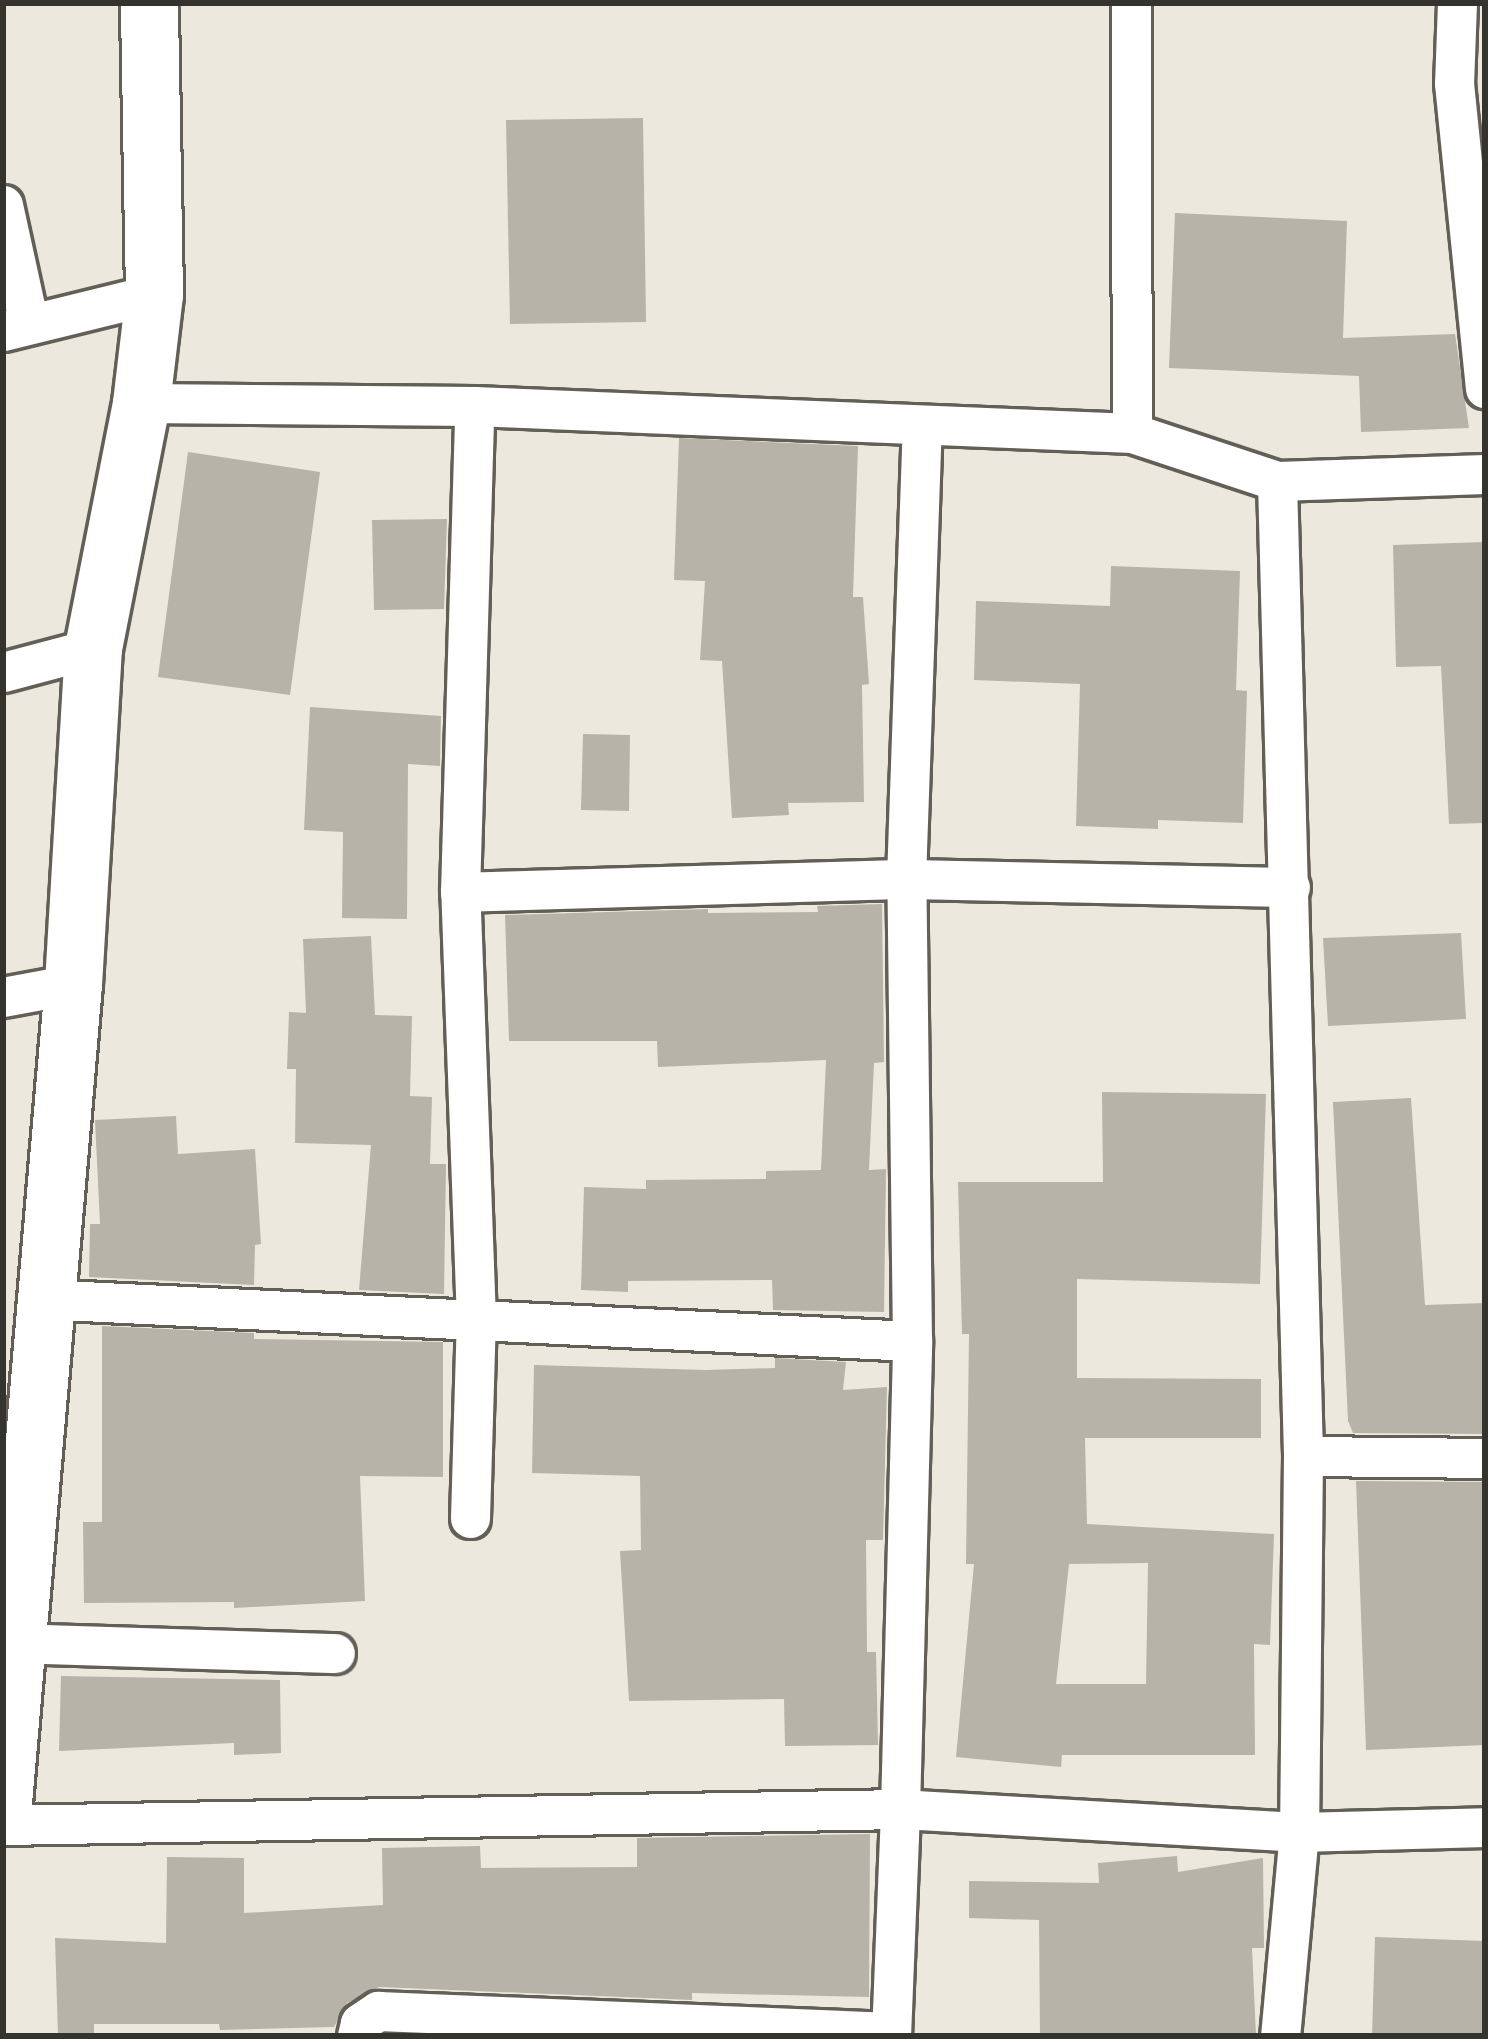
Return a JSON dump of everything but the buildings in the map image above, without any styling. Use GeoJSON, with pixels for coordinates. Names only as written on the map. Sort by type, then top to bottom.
{"type":"FeatureCollection","features":[{"type":"Feature","properties":{"kind":"main road"},"geometry":{"type":"LineString","coordinates":[[3,1802],[6,1717],[73,984],[93,648],[141,403],[154,294],[149,3]]}},
{"type":"Feature","properties":{"kind":"street"},"geometry":{"type":"LineString","coordinates":[[1131,3],[1132,433]]}},
{"type":"Feature","properties":{"kind":"street"},"geometry":{"type":"LineString","coordinates":[[1456,3],[1469,83],[1485,388]]}},
{"type":"Feature","properties":{"kind":"street"},"geometry":{"type":"LineString","coordinates":[[3,205],[16,327],[154,294]]}},
{"type":"Feature","properties":{"kind":"street"},"geometry":{"type":"LineString","coordinates":[[141,403],[474,406],[1132,433],[1277,481],[1485,474]]}},
{"type":"Feature","properties":{"kind":"street"},"geometry":{"type":"LineString","coordinates":[[470,1517],[476,1320],[460,892],[474,406]]}},
{"type":"Feature","properties":{"kind":"street"},"geometry":{"type":"LineString","coordinates":[[357,2036],[360,2024],[378,2012],[891,2034],[912,1341],[907,879],[922,425]]}},
{"type":"Feature","properties":{"kind":"street"},"geometry":{"type":"LineString","coordinates":[[1277,481],[1304,1456],[1299,1832],[1280,2036]]}},
{"type":"Feature","properties":{"kind":"street"},"geometry":{"type":"LineString","coordinates":[[3,672],[93,648]]}},
{"type":"Feature","properties":{"kind":"street"},"geometry":{"type":"LineString","coordinates":[[460,892],[907,879],[1290,887]]}},
{"type":"Feature","properties":{"kind":"street"},"geometry":{"type":"LineString","coordinates":[[3,997],[73,984]]}},
{"type":"Feature","properties":{"kind":"street"},"geometry":{"type":"LineString","coordinates":[[42,1299],[912,1341]]}},
{"type":"Feature","properties":{"kind":"street"},"geometry":{"type":"LineString","coordinates":[[1304,1456],[1485,1458]]}},
{"type":"Feature","properties":{"kind":"street"},"geometry":{"type":"LineString","coordinates":[[15,1643],[335,1653]]}},
{"type":"Feature","properties":{"kind":"street"},"geometry":{"type":"LineString","coordinates":[[3,1825],[900,1809],[1299,1832],[1485,1827]]}}]}
